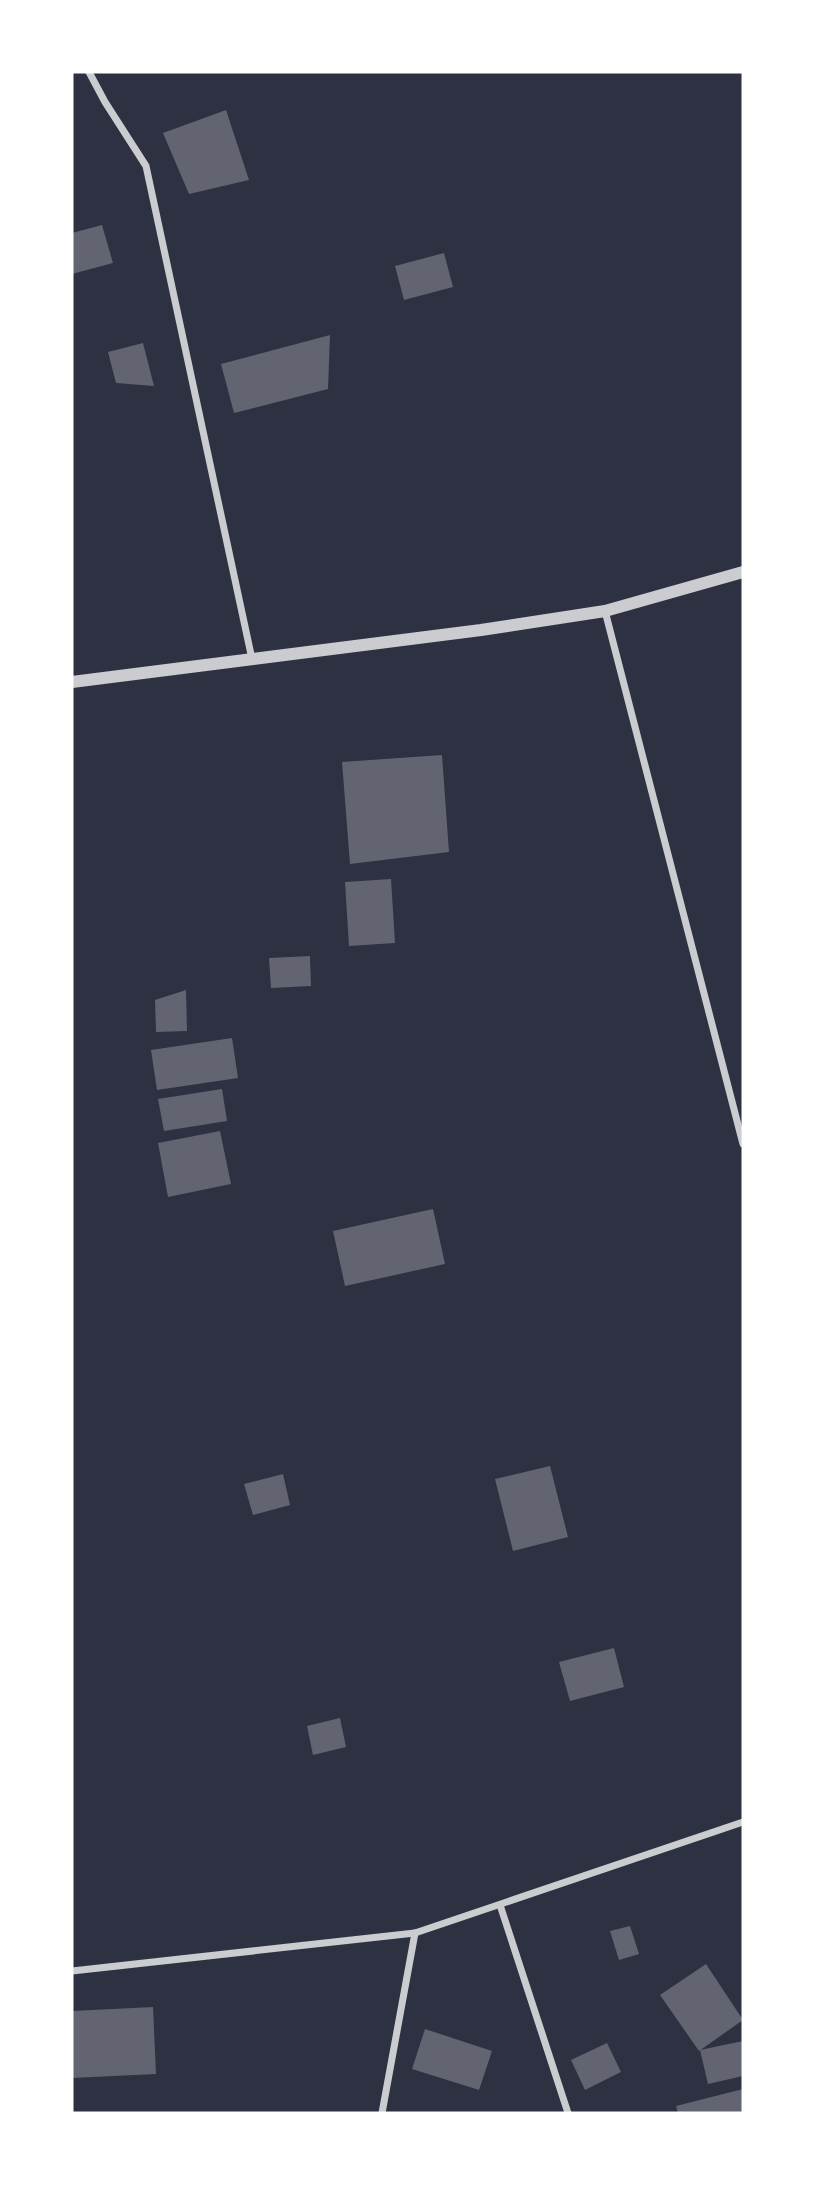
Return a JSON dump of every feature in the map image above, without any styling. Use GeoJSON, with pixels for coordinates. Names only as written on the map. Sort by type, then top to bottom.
{"type":"FeatureCollection","features":[{"type":"Feature","properties":{"kind":"street"},"geometry":{"type":"LineString","coordinates":[[89,72],[146,166],[251,659]]}},
{"type":"Feature","properties":{"kind":"street"},"geometry":{"type":"LineString","coordinates":[[72,682],[481,630],[605,611],[743,572]]}},
{"type":"Feature","properties":{"kind":"street"},"geometry":{"type":"LineString","coordinates":[[605,611],[743,1144]]}},
{"type":"Feature","properties":{"kind":"street"},"geometry":{"type":"LineString","coordinates":[[72,1971],[415,1933],[743,1822]]}},
{"type":"Feature","properties":{"kind":"street"},"geometry":{"type":"LineString","coordinates":[[500,1905],[568,2113]]}},
{"type":"Feature","properties":{"kind":"street"},"geometry":{"type":"LineString","coordinates":[[381,2113],[415,1933]]}},
{"type":"Feature","properties":{"kind":"building"},"geometry":{"type":"Polygon","coordinates":[[[226,110],[249,180],[189,194],[163,133],[226,110]]]}},
{"type":"Feature","properties":{"kind":"building"},"geometry":{"type":"Polygon","coordinates":[[[102,225],[113,263],[72,274],[72,233],[102,225]]]}},
{"type":"Feature","properties":{"kind":"building"},"geometry":{"type":"Polygon","coordinates":[[[444,253],[453,287],[404,300],[395,266],[444,253]]]}},
{"type":"Feature","properties":{"kind":"building"},"geometry":{"type":"Polygon","coordinates":[[[330,335],[328,389],[234,413],[221,364],[330,335]]]}},
{"type":"Feature","properties":{"kind":"building"},"geometry":{"type":"Polygon","coordinates":[[[143,343],[154,386],[116,383],[108,352],[143,343]]]}},
{"type":"Feature","properties":{"kind":"building"},"geometry":{"type":"Polygon","coordinates":[[[442,755],[449,852],[350,864],[342,762],[442,755]]]}},
{"type":"Feature","properties":{"kind":"building"},"geometry":{"type":"Polygon","coordinates":[[[391,879],[395,943],[349,946],[345,882],[391,879]]]}},
{"type":"Feature","properties":{"kind":"building"},"geometry":{"type":"Polygon","coordinates":[[[310,956],[311,986],[271,988],[269,958],[310,956]]]}},
{"type":"Feature","properties":{"kind":"building"},"geometry":{"type":"Polygon","coordinates":[[[186,990],[187,1031],[156,1032],[155,1000],[186,990]]]}},
{"type":"Feature","properties":{"kind":"building"},"geometry":{"type":"Polygon","coordinates":[[[232,1038],[238,1078],[157,1090],[151,1050],[232,1038]]]}},
{"type":"Feature","properties":{"kind":"building"},"geometry":{"type":"Polygon","coordinates":[[[222,1089],[227,1121],[164,1131],[158,1099],[222,1089]]]}},
{"type":"Feature","properties":{"kind":"building"},"geometry":{"type":"Polygon","coordinates":[[[220,1131],[231,1184],[168,1197],[158,1143],[220,1131]]]}},
{"type":"Feature","properties":{"kind":"building"},"geometry":{"type":"Polygon","coordinates":[[[433,1209],[445,1264],[345,1286],[333,1231],[433,1209]]]}},
{"type":"Feature","properties":{"kind":"building"},"geometry":{"type":"Polygon","coordinates":[[[550,1466],[568,1537],[513,1551],[495,1479],[550,1466]]]}},
{"type":"Feature","properties":{"kind":"building"},"geometry":{"type":"Polygon","coordinates":[[[283,1474],[290,1505],[253,1515],[244,1484],[283,1474]]]}},
{"type":"Feature","properties":{"kind":"building"},"geometry":{"type":"Polygon","coordinates":[[[614,1648],[624,1687],[570,1701],[559,1662],[614,1648]]]}},
{"type":"Feature","properties":{"kind":"building"},"geometry":{"type":"Polygon","coordinates":[[[340,1718],[346,1747],[313,1755],[307,1726],[340,1718]]]}},
{"type":"Feature","properties":{"kind":"building"},"geometry":{"type":"Polygon","coordinates":[[[630,1926],[639,1954],[619,1960],[610,1931],[630,1926]]]}},
{"type":"Feature","properties":{"kind":"building"},"geometry":{"type":"Polygon","coordinates":[[[706,1964],[743,2020],[699,2051],[660,1995],[706,1964]]]}},
{"type":"Feature","properties":{"kind":"building"},"geometry":{"type":"Polygon","coordinates":[[[153,2007],[156,2074],[72,2078],[72,2011],[153,2007]]]}},
{"type":"Feature","properties":{"kind":"building"},"geometry":{"type":"Polygon","coordinates":[[[425,2029],[492,2051],[479,2090],[412,2069],[425,2029]]]}},
{"type":"Feature","properties":{"kind":"building"},"geometry":{"type":"Polygon","coordinates":[[[743,2041],[743,2076],[708,2084],[700,2050],[743,2041]]]}},
{"type":"Feature","properties":{"kind":"building"},"geometry":{"type":"Polygon","coordinates":[[[607,2043],[621,2072],[585,2090],[571,2060],[607,2043]]]}},
{"type":"Feature","properties":{"kind":"building"},"geometry":{"type":"Polygon","coordinates":[[[743,2089],[743,2113],[678,2113],[676,2106],[743,2089]]]}}]}
